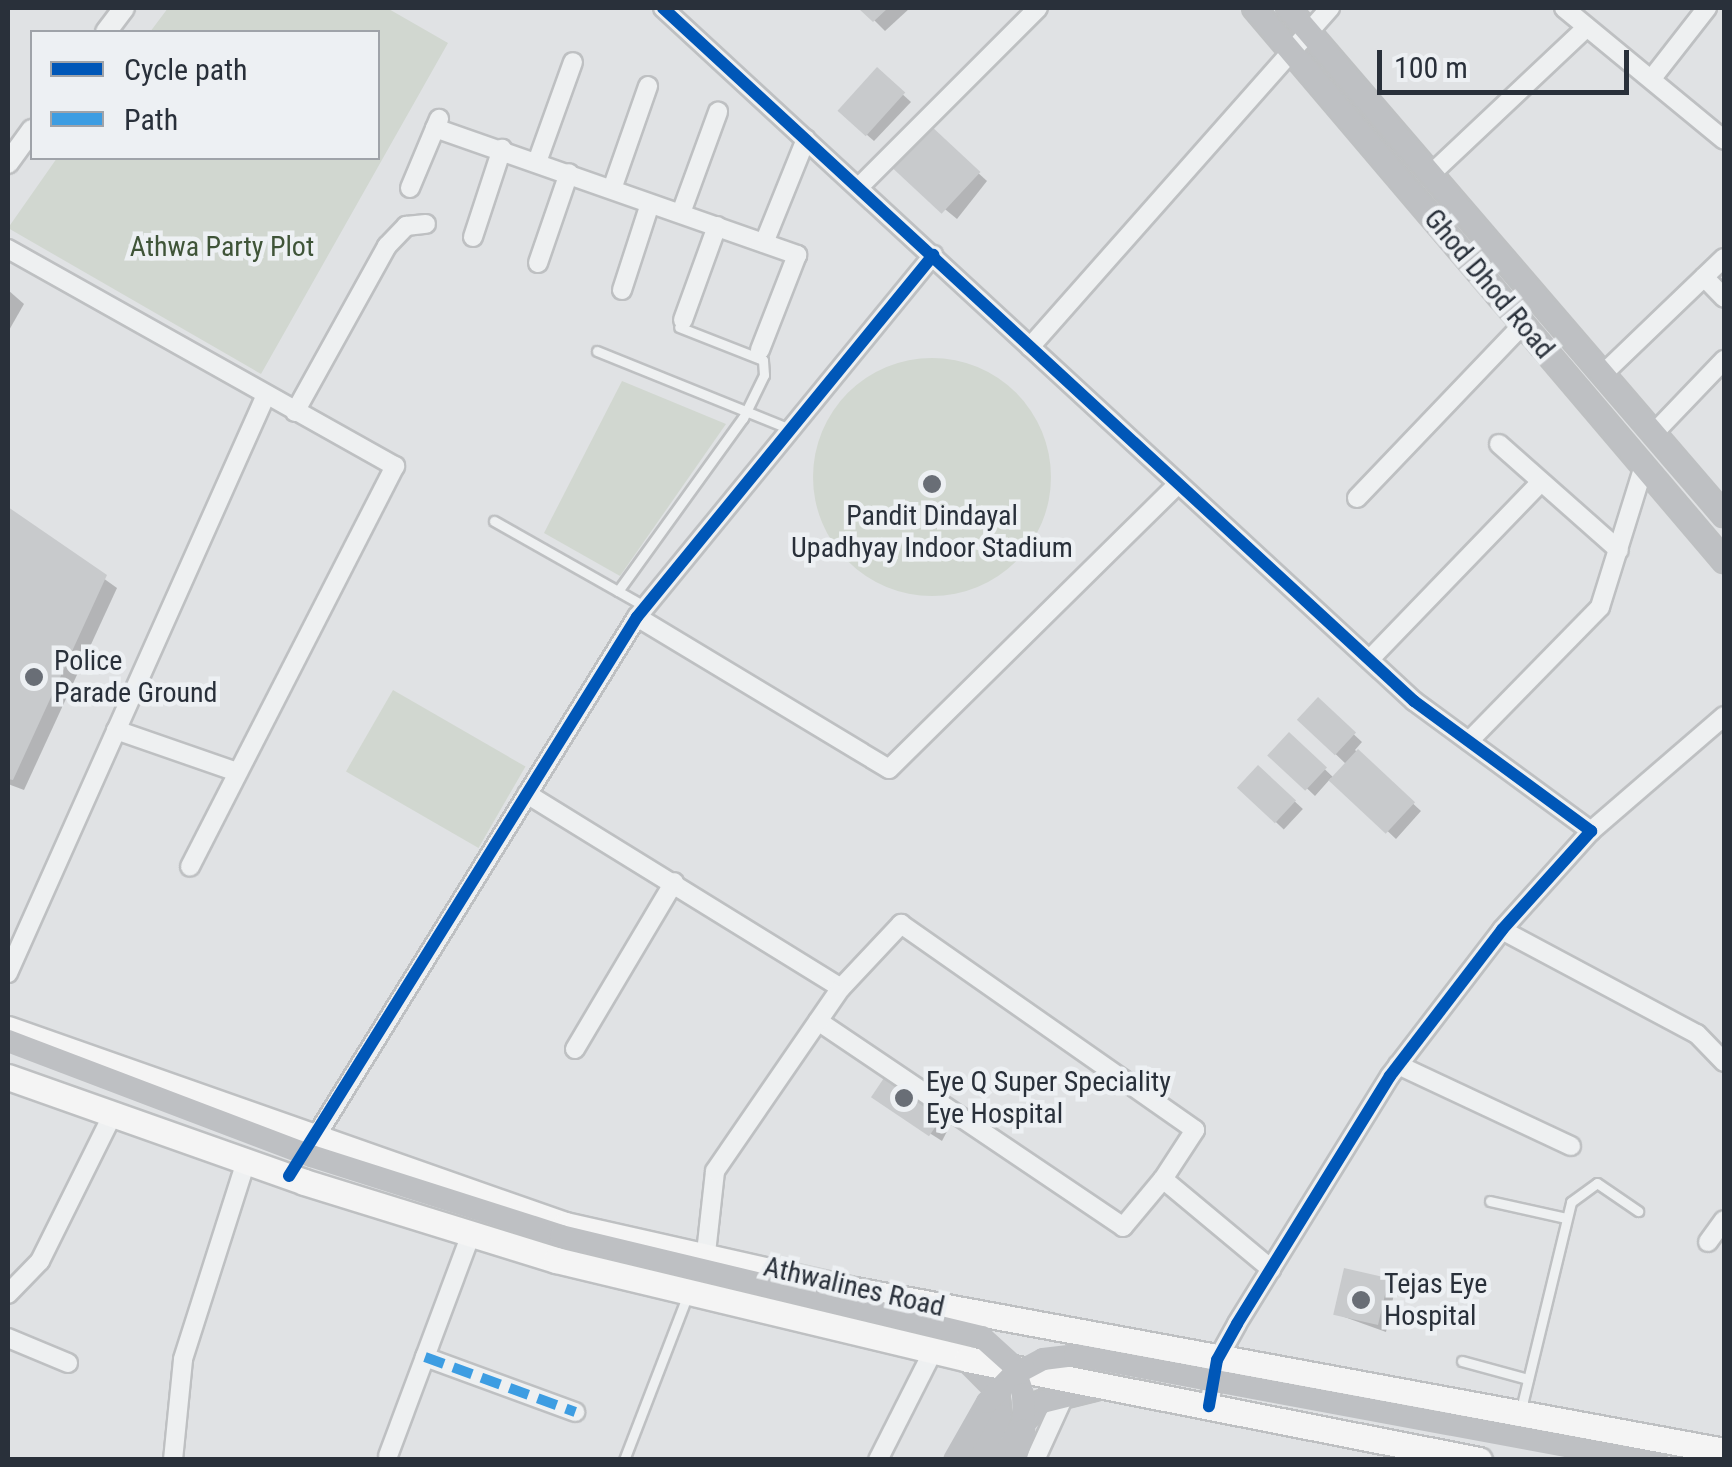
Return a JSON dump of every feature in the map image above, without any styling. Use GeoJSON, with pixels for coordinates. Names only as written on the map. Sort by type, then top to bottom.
{"type":"FeatureCollection","features":[{"type":"Feature","properties":{"kind":"main road","name":"Ghod Dhod Road"},"geometry":{"type":"LineString","coordinates":[[1254,8],[1724,561]]}},
{"type":"Feature","properties":{"kind":"main road"},"geometry":{"type":"LineString","coordinates":[[1288,8],[1724,515]]}},
{"type":"Feature","properties":{"kind":"main road","name":"Athwalines Road"},"geometry":{"type":"LineString","coordinates":[[8,1029],[566,1225],[1218,1360],[1724,1451]]}},
{"type":"Feature","properties":{"kind":"main road"},"geometry":{"type":"LineString","coordinates":[[8,1041],[311,1156],[561,1236],[982,1336],[1013,1365],[1023,1394],[1024,1430],[1015,1460]]}},
{"type":"Feature","properties":{"kind":"main road","name":"Athwalines Road"},"geometry":{"type":"LineString","coordinates":[[8,1077],[289,1176],[471,1234],[688,1292],[1067,1385],[1128,1391],[1479,1460]]}},
{"type":"Feature","properties":{"kind":"main road"},"geometry":{"type":"LineString","coordinates":[[781,1314],[790,1274]]}},
{"type":"Feature","properties":{"kind":"main road"},"geometry":{"type":"LineString","coordinates":[[954,1460],[986,1402],[1012,1375],[1043,1359],[1075,1354],[1654,1460]]}},
{"type":"Feature","properties":{"kind":"main road"},"geometry":{"type":"LineString","coordinates":[[967,1359],[998,1390],[1000,1416],[980,1460]]}},
{"type":"Feature","properties":{"kind":"main road"},"geometry":{"type":"LineString","coordinates":[[1002,1460],[1024,1420],[1067,1385]]}},
{"type":"Feature","properties":{"kind":"street"},"geometry":{"type":"LineString","coordinates":[[663,8],[933,255],[1176,486],[1370,659],[1469,741],[1591,830]]}},
{"type":"Feature","properties":{"kind":"street"},"geometry":{"type":"LineString","coordinates":[[858,187],[1038,8]]}},
{"type":"Feature","properties":{"kind":"street"},"geometry":{"type":"LineString","coordinates":[[1030,347],[1294,54],[1307,30],[1330,8]]}},
{"type":"Feature","properties":{"kind":"street"},"geometry":{"type":"LineString","coordinates":[[1564,8],[1653,77],[1724,140]]}},
{"type":"Feature","properties":{"kind":"street"},"geometry":{"type":"LineString","coordinates":[[1653,77],[1707,8]]}},
{"type":"Feature","properties":{"kind":"street"},"geometry":{"type":"LineString","coordinates":[[1432,174],[1587,27]]}},
{"type":"Feature","properties":{"kind":"street"},"geometry":{"type":"LineString","coordinates":[[537,162],[572,62]]}},
{"type":"Feature","properties":{"kind":"street"},"geometry":{"type":"LineString","coordinates":[[612,189],[648,86]]}},
{"type":"Feature","properties":{"kind":"street"},"geometry":{"type":"LineString","coordinates":[[681,214],[718,112]]}},
{"type":"Feature","properties":{"kind":"street"},"geometry":{"type":"LineString","coordinates":[[410,188],[437,123],[797,255],[760,350]]}},
{"type":"Feature","properties":{"kind":"street"},"geometry":{"type":"LineString","coordinates":[[8,163],[30,133]]}},
{"type":"Feature","properties":{"kind":"street"},"geometry":{"type":"LineString","coordinates":[[764,243],[806,139]]}},
{"type":"Feature","properties":{"kind":"street"},"geometry":{"type":"LineString","coordinates":[[473,237],[502,150]]}},
{"type":"Feature","properties":{"kind":"street"},"geometry":{"type":"LineString","coordinates":[[538,263],[568,173]]}},
{"type":"Feature","properties":{"kind":"street"},"geometry":{"type":"LineString","coordinates":[[622,290],[650,204]]}},
{"type":"Feature","properties":{"kind":"street"},"geometry":{"type":"LineString","coordinates":[[295,412],[387,246],[406,226],[426,224]]}},
{"type":"Feature","properties":{"kind":"street"},"geometry":{"type":"LineString","coordinates":[[681,323],[717,226]]}},
{"type":"Feature","properties":{"kind":"street"},"geometry":{"type":"LineString","coordinates":[[8,249],[264,397],[385,457],[394,471],[190,867]]}},
{"type":"Feature","properties":{"kind":"street"},"geometry":{"type":"LineString","coordinates":[[289,1176],[641,612],[933,255]]}},
{"type":"Feature","properties":{"kind":"street"},"geometry":{"type":"LineString","coordinates":[[1604,372],[1724,258]]}},
{"type":"Feature","properties":{"kind":"street"},"geometry":{"type":"LineString","coordinates":[[1704,277],[1724,298]]}},
{"type":"Feature","properties":{"kind":"street"},"geometry":{"type":"LineString","coordinates":[[1357,498],[1523,324]]}},
{"type":"Feature","properties":{"kind":"street"},"geometry":{"type":"LineString","coordinates":[[1655,432],[1724,360]]}},
{"type":"Feature","properties":{"kind":"street"},"geometry":{"type":"LineString","coordinates":[[8,973],[264,397]]}},
{"type":"Feature","properties":{"kind":"street"},"geometry":{"type":"LineString","coordinates":[[1499,444],[1619,550]]}},
{"type":"Feature","properties":{"kind":"street"},"geometry":{"type":"LineString","coordinates":[[1469,741],[1591,620],[1619,550],[1644,466]]}},
{"type":"Feature","properties":{"kind":"street"},"geometry":{"type":"LineString","coordinates":[[1370,659],[1541,482]]}},
{"type":"Feature","properties":{"kind":"street"},"geometry":{"type":"LineString","coordinates":[[641,612],[888,770],[1176,486]]}},
{"type":"Feature","properties":{"kind":"street"},"geometry":{"type":"LineString","coordinates":[[1209,1406],[1218,1360],[1398,1066],[1502,930],[1591,830],[1724,716]]}},
{"type":"Feature","properties":{"kind":"street"},"geometry":{"type":"LineString","coordinates":[[116,730],[237,772]]}},
{"type":"Feature","properties":{"kind":"street"},"geometry":{"type":"LineString","coordinates":[[527,794],[841,988]]}},
{"type":"Feature","properties":{"kind":"street"},"geometry":{"type":"LineString","coordinates":[[575,1049],[674,882]]}},
{"type":"Feature","properties":{"kind":"street"},"geometry":{"type":"LineString","coordinates":[[706,1253],[716,1172],[818,1021],[841,988],[901,924],[1195,1130],[1163,1179],[1124,1227],[818,1021]]}},
{"type":"Feature","properties":{"kind":"street"},"geometry":{"type":"LineString","coordinates":[[1502,930],[1697,1034],[1724,1062]]}},
{"type":"Feature","properties":{"kind":"street"},"geometry":{"type":"LineString","coordinates":[[1398,1066],[1571,1146]]}},
{"type":"Feature","properties":{"kind":"street"},"geometry":{"type":"LineString","coordinates":[[8,1294],[40,1261],[112,1114]]}},
{"type":"Feature","properties":{"kind":"street"},"geometry":{"type":"LineString","coordinates":[[173,1460],[186,1347],[246,1161]]}},
{"type":"Feature","properties":{"kind":"street"},"geometry":{"type":"LineString","coordinates":[[1163,1179],[1271,1269]]}},
{"type":"Feature","properties":{"kind":"street"},"geometry":{"type":"LineString","coordinates":[[1708,1242],[1724,1220]]}},
{"type":"Feature","properties":{"kind":"street"},"geometry":{"type":"LineString","coordinates":[[388,1456],[471,1234]]}},
{"type":"Feature","properties":{"kind":"street"},"geometry":{"type":"LineString","coordinates":[[8,1338],[68,1363]]}},
{"type":"Feature","properties":{"kind":"street"},"geometry":{"type":"LineString","coordinates":[[878,1460],[933,1350]]}},
{"type":"Feature","properties":{"kind":"street"},"geometry":{"type":"LineString","coordinates":[[425,1357],[576,1412]]}},
{"type":"Feature","properties":{"kind":"street"},"geometry":{"type":"LineString","coordinates":[[1035,1460],[1067,1385]]}},
{"type":"Feature","properties":{"kind":"lane"},"geometry":{"type":"LineString","coordinates":[[618,591],[749,408],[764,375],[763,360],[681,323]]}},
{"type":"Feature","properties":{"kind":"lane"},"geometry":{"type":"LineString","coordinates":[[597,351],[749,408],[790,429]]}},
{"type":"Feature","properties":{"kind":"lane"},"geometry":{"type":"LineString","coordinates":[[494,521],[618,591],[641,612]]}},
{"type":"Feature","properties":{"kind":"lane"},"geometry":{"type":"LineString","coordinates":[[1520,1417],[1566,1218],[1576,1195],[1598,1183],[1638,1212]]}},
{"type":"Feature","properties":{"kind":"lane"},"geometry":{"type":"LineString","coordinates":[[1490,1200],[1566,1218]]}},
{"type":"Feature","properties":{"kind":"lane"},"geometry":{"type":"LineString","coordinates":[[624,1460],[688,1292]]}},
{"type":"Feature","properties":{"kind":"lane"},"geometry":{"type":"LineString","coordinates":[[1462,1361],[1528,1379]]}},
{"type":"Feature","properties":{"kind":"green space","name":"Athwa Party Plot"},"geometry":{"type":"Polygon","coordinates":[[[168,8],[387,8],[448,43],[261,374],[8,228],[56,160],[380,160],[380,30],[152,30],[168,8]]]}},
{"type":"Feature","properties":{"kind":"green space","name":"Pandit Dindayal Upadhyay Indoor Stadium"},"geometry":{"type":"Polygon","coordinates":[[[932,358],[978,367],[1016,393],[1042,431],[1051,477],[1042,523],[1016,561],[978,587],[932,596],[886,587],[848,561],[822,523],[813,477],[822,431],[848,393],[886,367],[932,358]]]}},
{"type":"Feature","properties":{"kind":"green space"},"geometry":{"type":"Polygon","coordinates":[[[622,381],[726,424],[620,576],[544,533],[622,381]]]}},
{"type":"Feature","properties":{"kind":"green space"},"geometry":{"type":"Polygon","coordinates":[[[393,690],[526,766],[479,848],[346,771],[393,690]]]}},
{"type":"Feature","properties":{"kind":"building"},"geometry":{"type":"Polygon","coordinates":[[[858,8],[888,8],[873,22],[858,8]]]}},
{"type":"Feature","properties":{"kind":"building"},"geometry":{"type":"Polygon","coordinates":[[[877,67],[905,92],[866,136],[838,111],[877,67]]]}},
{"type":"Feature","properties":{"kind":"building"},"geometry":{"type":"Polygon","coordinates":[[[930,125],[980,172],[942,214],[891,167],[930,125]]]}},
{"type":"Feature","properties":{"kind":"building","name":"Police Parade Ground"},"geometry":{"type":"Polygon","coordinates":[[[8,507],[107,575],[13,780],[8,779],[8,507]]]}},
{"type":"Feature","properties":{"kind":"building"},"geometry":{"type":"Polygon","coordinates":[[[1318,697],[1356,732],[1335,755],[1297,720],[1318,697]]]}},
{"type":"Feature","properties":{"kind":"building"},"geometry":{"type":"Polygon","coordinates":[[[1289,732],[1327,767],[1305,791],[1267,755],[1289,732]]]}},
{"type":"Feature","properties":{"kind":"building"},"geometry":{"type":"Polygon","coordinates":[[[1358,749],[1415,802],[1386,834],[1329,780],[1358,749]]]}},
{"type":"Feature","properties":{"kind":"building"},"geometry":{"type":"Polygon","coordinates":[[[1258,765],[1296,800],[1275,823],[1237,788],[1258,765]]]}},
{"type":"Feature","properties":{"kind":"building"},"geometry":{"type":"Polygon","coordinates":[[[890,1069],[948,1108],[929,1136],[871,1097],[890,1069]]]}},
{"type":"Feature","properties":{"kind":"building"},"geometry":{"type":"Polygon","coordinates":[[[1344,1268],[1389,1278],[1378,1325],[1333,1315],[1344,1268]]]}},
{"type":"Feature","properties":{"kind":"marked path"},"geometry":{"type":"LineString","coordinates":[[425,1357],[575,1412]]}},
{"type":"Feature","properties":{"kind":"cycle path"},"geometry":{"type":"LineString","coordinates":[[663,8],[1414,701],[1591,831],[1502,930],[1390,1076],[1217,1360],[1209,1406]]}},
{"type":"Feature","properties":{"kind":"cycle path"},"geometry":{"type":"LineString","coordinates":[[289,1176],[637,617],[933,255]]}},
{"type":"Feature","properties":{"kind":"place","name":"Pandit Dindayal Upadhyay Indoor Stadium"},"geometry":{"type":"Point","coordinates":[932,484]}},
{"type":"Feature","properties":{"kind":"place","name":"Police Parade Ground"},"geometry":{"type":"Point","coordinates":[34,677]}},
{"type":"Feature","properties":{"kind":"place","name":"Eye Q Super Speciality Eye Hospital"},"geometry":{"type":"Point","coordinates":[904,1098]}},
{"type":"Feature","properties":{"kind":"place","name":"Tejas Eye Hospital"},"geometry":{"type":"Point","coordinates":[1361,1300]}}]}
